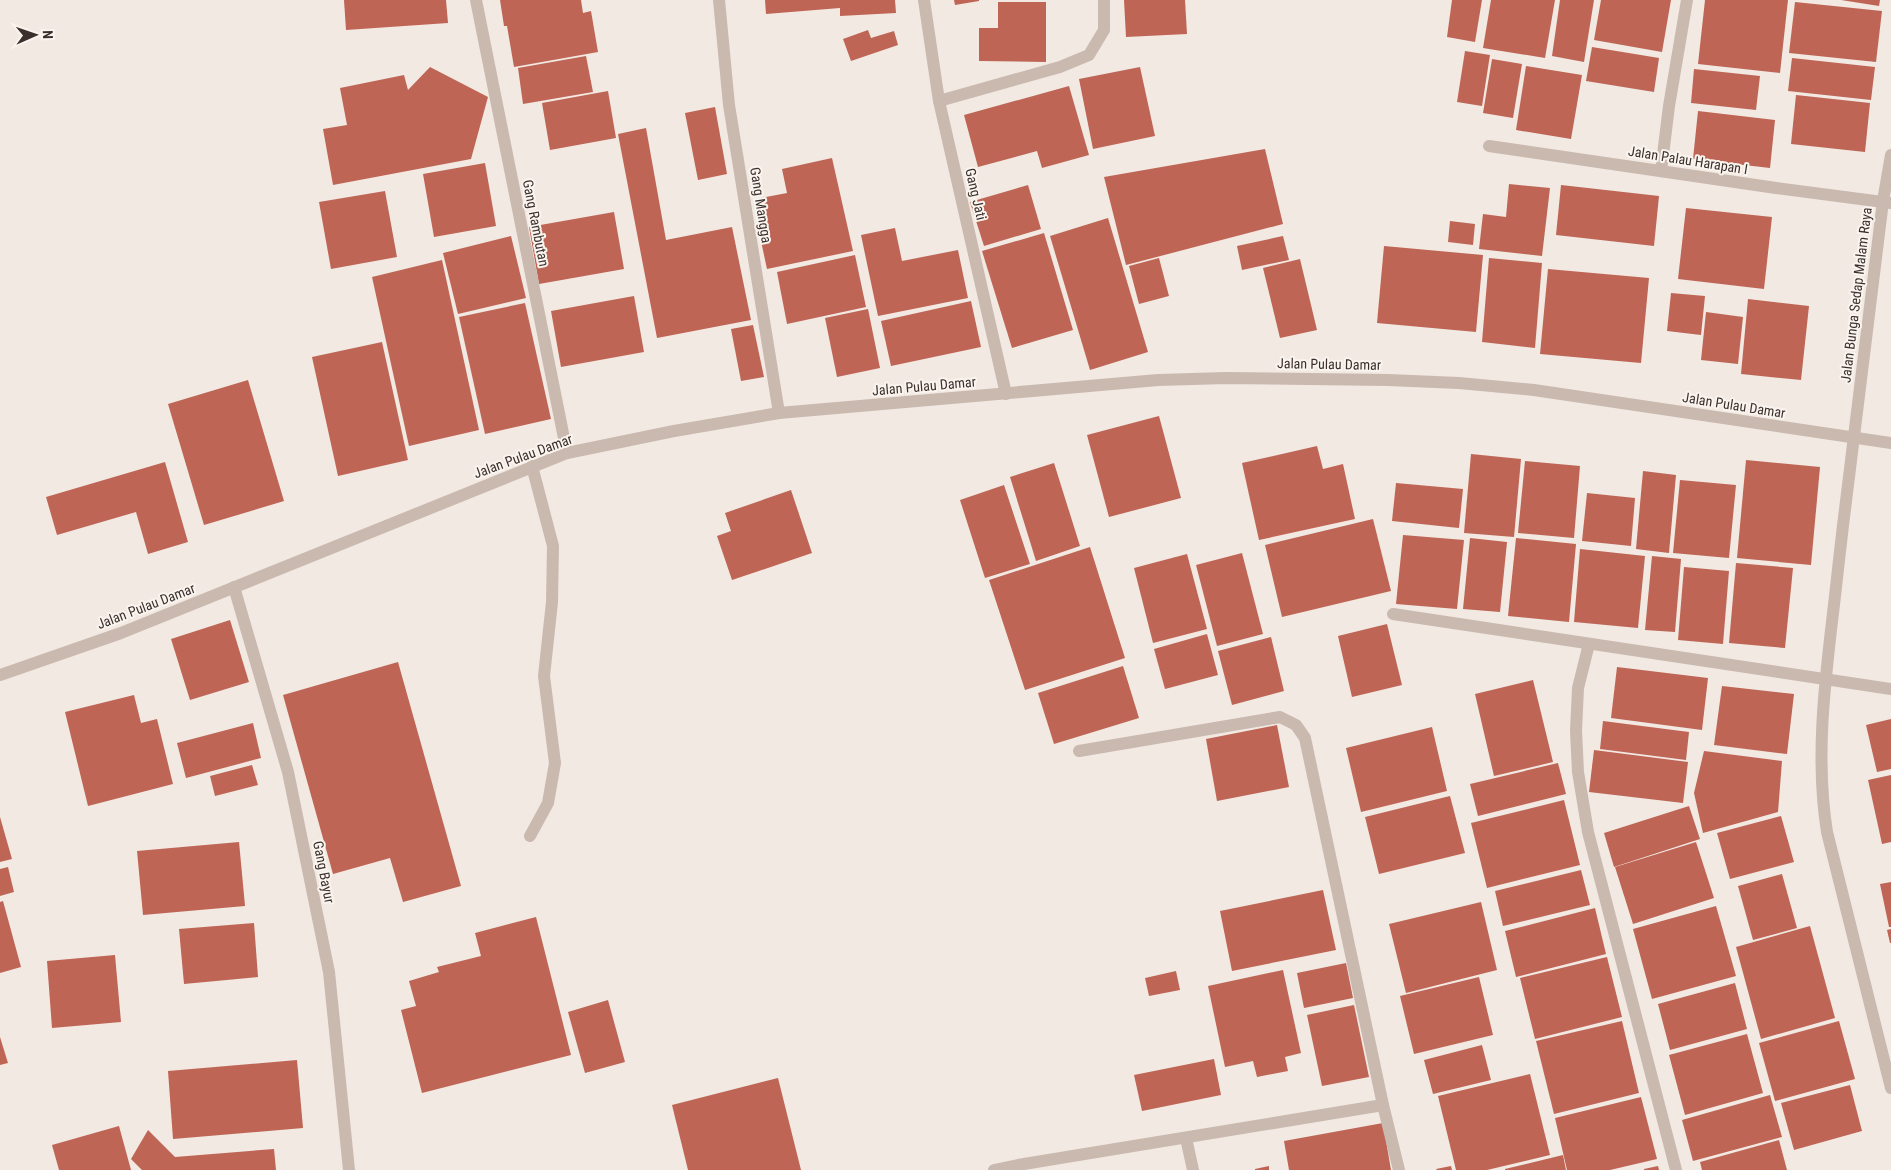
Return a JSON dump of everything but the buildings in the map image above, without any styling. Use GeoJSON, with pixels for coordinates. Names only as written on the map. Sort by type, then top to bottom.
{"type":"FeatureCollection","features":[{"type":"Feature","properties":{"kind":"street","name":"Gang Rambutan"},"geometry":{"type":"LineString","coordinates":[[476,0],[567,453]]}},
{"type":"Feature","properties":{"kind":"street","name":"Gang Mangga"},"geometry":{"type":"LineString","coordinates":[[719,0],[730,105],[779,413]]}},
{"type":"Feature","properties":{"kind":"street","name":"Gang Jati"},"geometry":{"type":"LineString","coordinates":[[924,0],[939,100],[1006,394]]}},
{"type":"Feature","properties":{"kind":"street"},"geometry":{"type":"LineString","coordinates":[[939,100],[1060,67],[1089,55],[1104,30],[1104,0]]}},
{"type":"Feature","properties":{"kind":"street"},"geometry":{"type":"LineString","coordinates":[[1661,171],[1669,106],[1687,0]]}},
{"type":"Feature","properties":{"kind":"street","name":"Jalan Palau Harapan I"},"geometry":{"type":"LineString","coordinates":[[1490,146],[1776,188],[1887,202]]}},
{"type":"Feature","properties":{"kind":"street","name":"Jalan Bunga Sedap Malam Raya"},"geometry":{"type":"LineString","coordinates":[[1891,155],[1887,202],[1853,439],[1822,731],[1822,801],[1827,832],[1891,1088]]}},
{"type":"Feature","properties":{"kind":"street","name":"Jalan Pulau Damar"},"geometry":{"type":"LineString","coordinates":[[0,675],[120,633],[567,453],[674,431],[779,413],[1158,380],[1226,378],[1388,380],[1534,390],[1853,439],[1891,443]]}},
{"type":"Feature","properties":{"kind":"street"},"geometry":{"type":"LineString","coordinates":[[530,836],[548,802],[555,763],[544,676],[552,602],[553,546],[532,466]]}},
{"type":"Feature","properties":{"kind":"street","name":"Gang Bayur"},"geometry":{"type":"LineString","coordinates":[[234,587],[288,772],[329,972],[349,1170]]}},
{"type":"Feature","properties":{"kind":"street"},"geometry":{"type":"LineString","coordinates":[[1393,614],[1891,690]]}},
{"type":"Feature","properties":{"kind":"street"},"geometry":{"type":"LineString","coordinates":[[1589,644],[1578,688],[1576,731],[1578,772],[1588,832],[1676,1170]]}},
{"type":"Feature","properties":{"kind":"street"},"geometry":{"type":"LineString","coordinates":[[1080,751],[1280,718],[1296,726],[1305,738],[1383,1105],[1399,1170]]}},
{"type":"Feature","properties":{"kind":"street"},"geometry":{"type":"LineString","coordinates":[[994,1170],[1383,1105]]}},
{"type":"Feature","properties":{"kind":"street"},"geometry":{"type":"LineString","coordinates":[[1186,1138],[1193,1170]]}}]}
